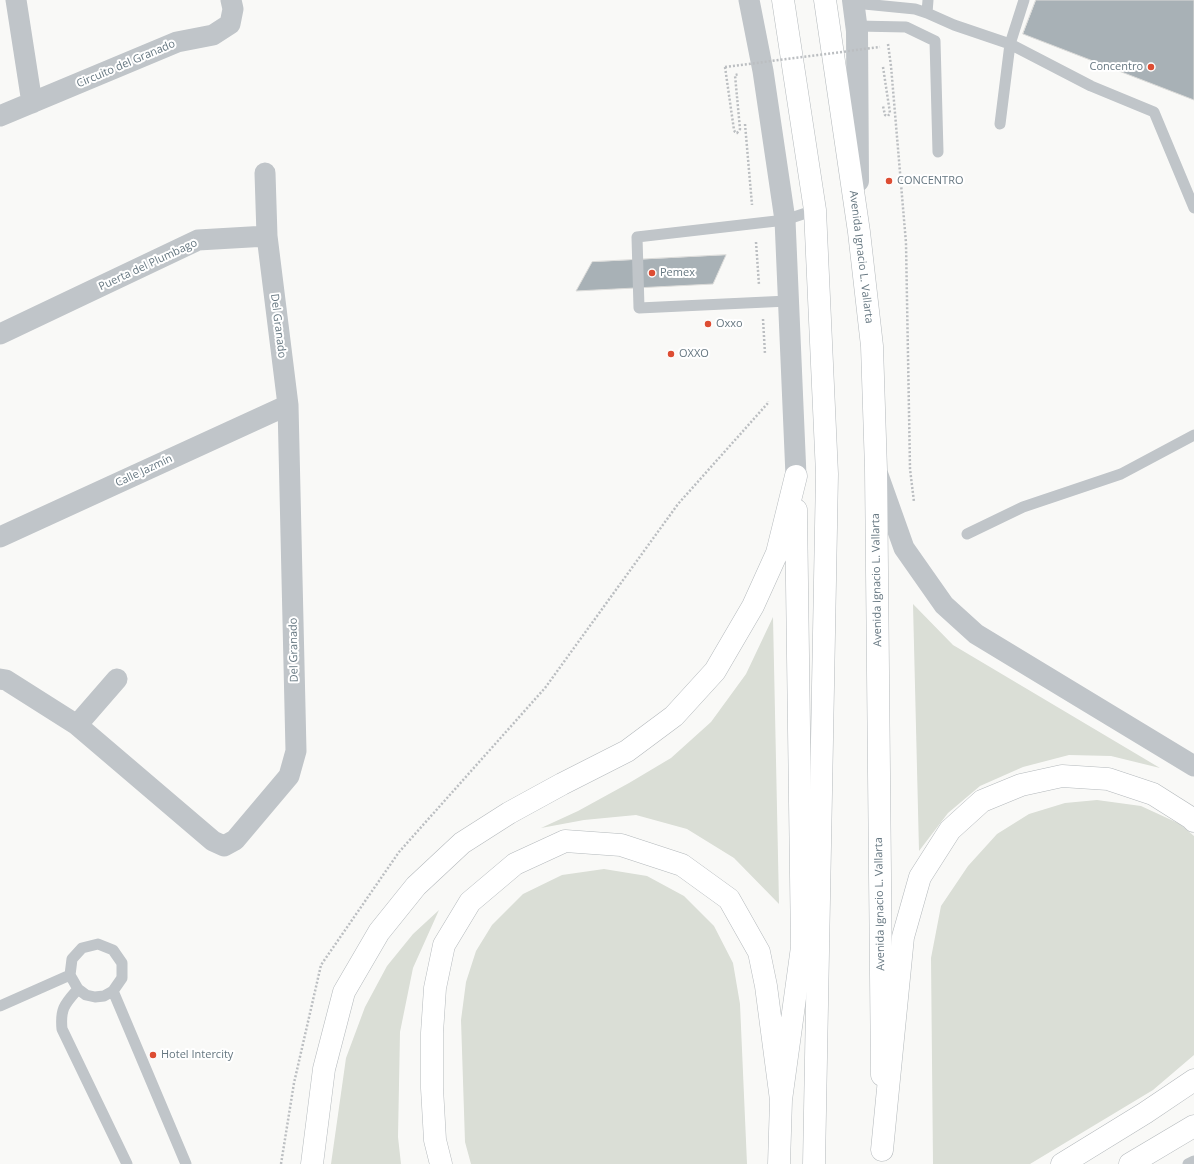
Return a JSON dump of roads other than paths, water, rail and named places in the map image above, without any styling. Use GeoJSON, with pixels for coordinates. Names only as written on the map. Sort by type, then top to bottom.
{"type":"FeatureCollection","features":[{"type":"Feature","properties":{"kind":"highway"},"geometry":{"type":"LineString","coordinates":[[783,0],[815,210],[827,474],[814,1164]]}},
{"type":"Feature","properties":{"kind":"highway","name":"Avenida Ignacio L. Vallarta"},"geometry":{"type":"LineString","coordinates":[[825,0],[859,232],[872,346],[876,470],[883,1157]]}},
{"type":"Feature","properties":{"kind":"highway"},"geometry":{"type":"LineString","coordinates":[[779,1164],[781,1100],[802,947],[796,476]]}},
{"type":"Feature","properties":{"kind":"highway"},"geometry":{"type":"LineString","coordinates":[[312,1164],[324,1069],[344,992],[379,932],[416,886],[462,843],[515,810],[627,751],[674,716],[715,671],[753,606],[777,553],[796,476]]}},
{"type":"Feature","properties":{"kind":"highway"},"geometry":{"type":"LineString","coordinates":[[883,1157],[903,937],[920,877],[950,830],[982,801],[1022,785],[1062,776],[1108,779],[1153,794],[1194,821]]}},
{"type":"Feature","properties":{"kind":"highway"},"geometry":{"type":"LineString","coordinates":[[441,1164],[435,1140],[432,1088],[432,1033],[435,988],[444,945],[470,902],[515,864],[565,841],[621,845],[682,865],[729,899],[759,952],[766,986],[781,1100]]}},
{"type":"Feature","properties":{"kind":"highway"},"geometry":{"type":"LineString","coordinates":[[1062,1164],[1145,1113],[1194,1080]]}},
{"type":"Feature","properties":{"kind":"highway"},"geometry":{"type":"LineString","coordinates":[[1130,1164],[1194,1126]]}},
{"type":"Feature","properties":{"kind":"street"},"geometry":{"type":"LineString","coordinates":[[16,0],[32,103]]}},
{"type":"Feature","properties":{"kind":"street","name":"Circuito del Granado"},"geometry":{"type":"LineString","coordinates":[[0,116],[177,42],[213,35],[230,24],[233,9],[231,0]]}},
{"type":"Feature","properties":{"kind":"street"},"geometry":{"type":"LineString","coordinates":[[749,0],[763,71],[785,220],[796,476]]}},
{"type":"Feature","properties":{"kind":"street"},"geometry":{"type":"LineString","coordinates":[[853,1],[857,26],[859,232]]}},
{"type":"Feature","properties":{"kind":"street"},"geometry":{"type":"LineString","coordinates":[[265,173],[267,236]]}},
{"type":"Feature","properties":{"kind":"street","name":"Puerta del Plumbago"},"geometry":{"type":"LineString","coordinates":[[0,334],[198,240],[267,236]]}},
{"type":"Feature","properties":{"kind":"street","name":"Del Granado"},"geometry":{"type":"LineString","coordinates":[[0,679],[6,680],[77,725],[213,841],[224,846],[235,840],[289,776],[296,751],[288,404],[267,236]]}},
{"type":"Feature","properties":{"kind":"street","name":"Calle Jazmín"},"geometry":{"type":"LineString","coordinates":[[0,537],[288,404]]}},
{"type":"Feature","properties":{"kind":"street"},"geometry":{"type":"LineString","coordinates":[[876,470],[904,548],[944,605],[976,634],[1194,766]]}},
{"type":"Feature","properties":{"kind":"street"},"geometry":{"type":"LineString","coordinates":[[77,725],[117,679]]}},
{"type":"Feature","properties":{"kind":"lane"},"geometry":{"type":"LineString","coordinates":[[928,0],[928,13]]}},
{"type":"Feature","properties":{"kind":"lane"},"geometry":{"type":"LineString","coordinates":[[1000,124],[1010,44],[1024,0]]}},
{"type":"Feature","properties":{"kind":"lane"},"geometry":{"type":"LineString","coordinates":[[853,1],[915,9],[928,13],[954,25],[1010,44],[1091,86],[1154,112],[1194,208]]}},
{"type":"Feature","properties":{"kind":"lane"},"geometry":{"type":"LineString","coordinates":[[857,26],[906,26],[935,40],[938,152]]}},
{"type":"Feature","properties":{"kind":"lane"},"geometry":{"type":"LineString","coordinates":[[788,301],[638,308],[637,238],[785,220],[815,210]]}},
{"type":"Feature","properties":{"kind":"lane"},"geometry":{"type":"LineString","coordinates":[[966,534],[1023,507],[1121,474],[1194,435]]}},
{"type":"Feature","properties":{"kind":"lane"},"geometry":{"type":"LineString","coordinates":[[98,944],[113,950],[122,962],[122,978],[113,991],[104,996],[95,997],[86,995],[78,989],[70,975],[72,959],[82,948],[98,944]]}},
{"type":"Feature","properties":{"kind":"lane"},"geometry":{"type":"LineString","coordinates":[[0,1006],[70,975]]}},
{"type":"Feature","properties":{"kind":"lane"},"geometry":{"type":"LineString","coordinates":[[78,989],[65,1004],[61,1016],[62,1029],[127,1164]]}},
{"type":"Feature","properties":{"kind":"lane"},"geometry":{"type":"LineString","coordinates":[[113,991],[186,1164]]}},
{"type":"Feature","properties":{"kind":"lane"},"geometry":{"type":"LineString","coordinates":[[1188,1164],[1194,1161]]}},
{"type":"Feature","properties":{"kind":"place","name":"Concentro"},"geometry":{"type":"Point","coordinates":[1151,67]}},
{"type":"Feature","properties":{"kind":"place","name":"CONCENTRO"},"geometry":{"type":"Point","coordinates":[889,181]}},
{"type":"Feature","properties":{"kind":"place","name":"Pemex"},"geometry":{"type":"Point","coordinates":[652,273]}},
{"type":"Feature","properties":{"kind":"place","name":"Oxxo"},"geometry":{"type":"Point","coordinates":[708,324]}},
{"type":"Feature","properties":{"kind":"place","name":"OXXO"},"geometry":{"type":"Point","coordinates":[671,354]}},
{"type":"Feature","properties":{"kind":"place","name":"Hotel Intercity"},"geometry":{"type":"Point","coordinates":[153,1055]}}]}
